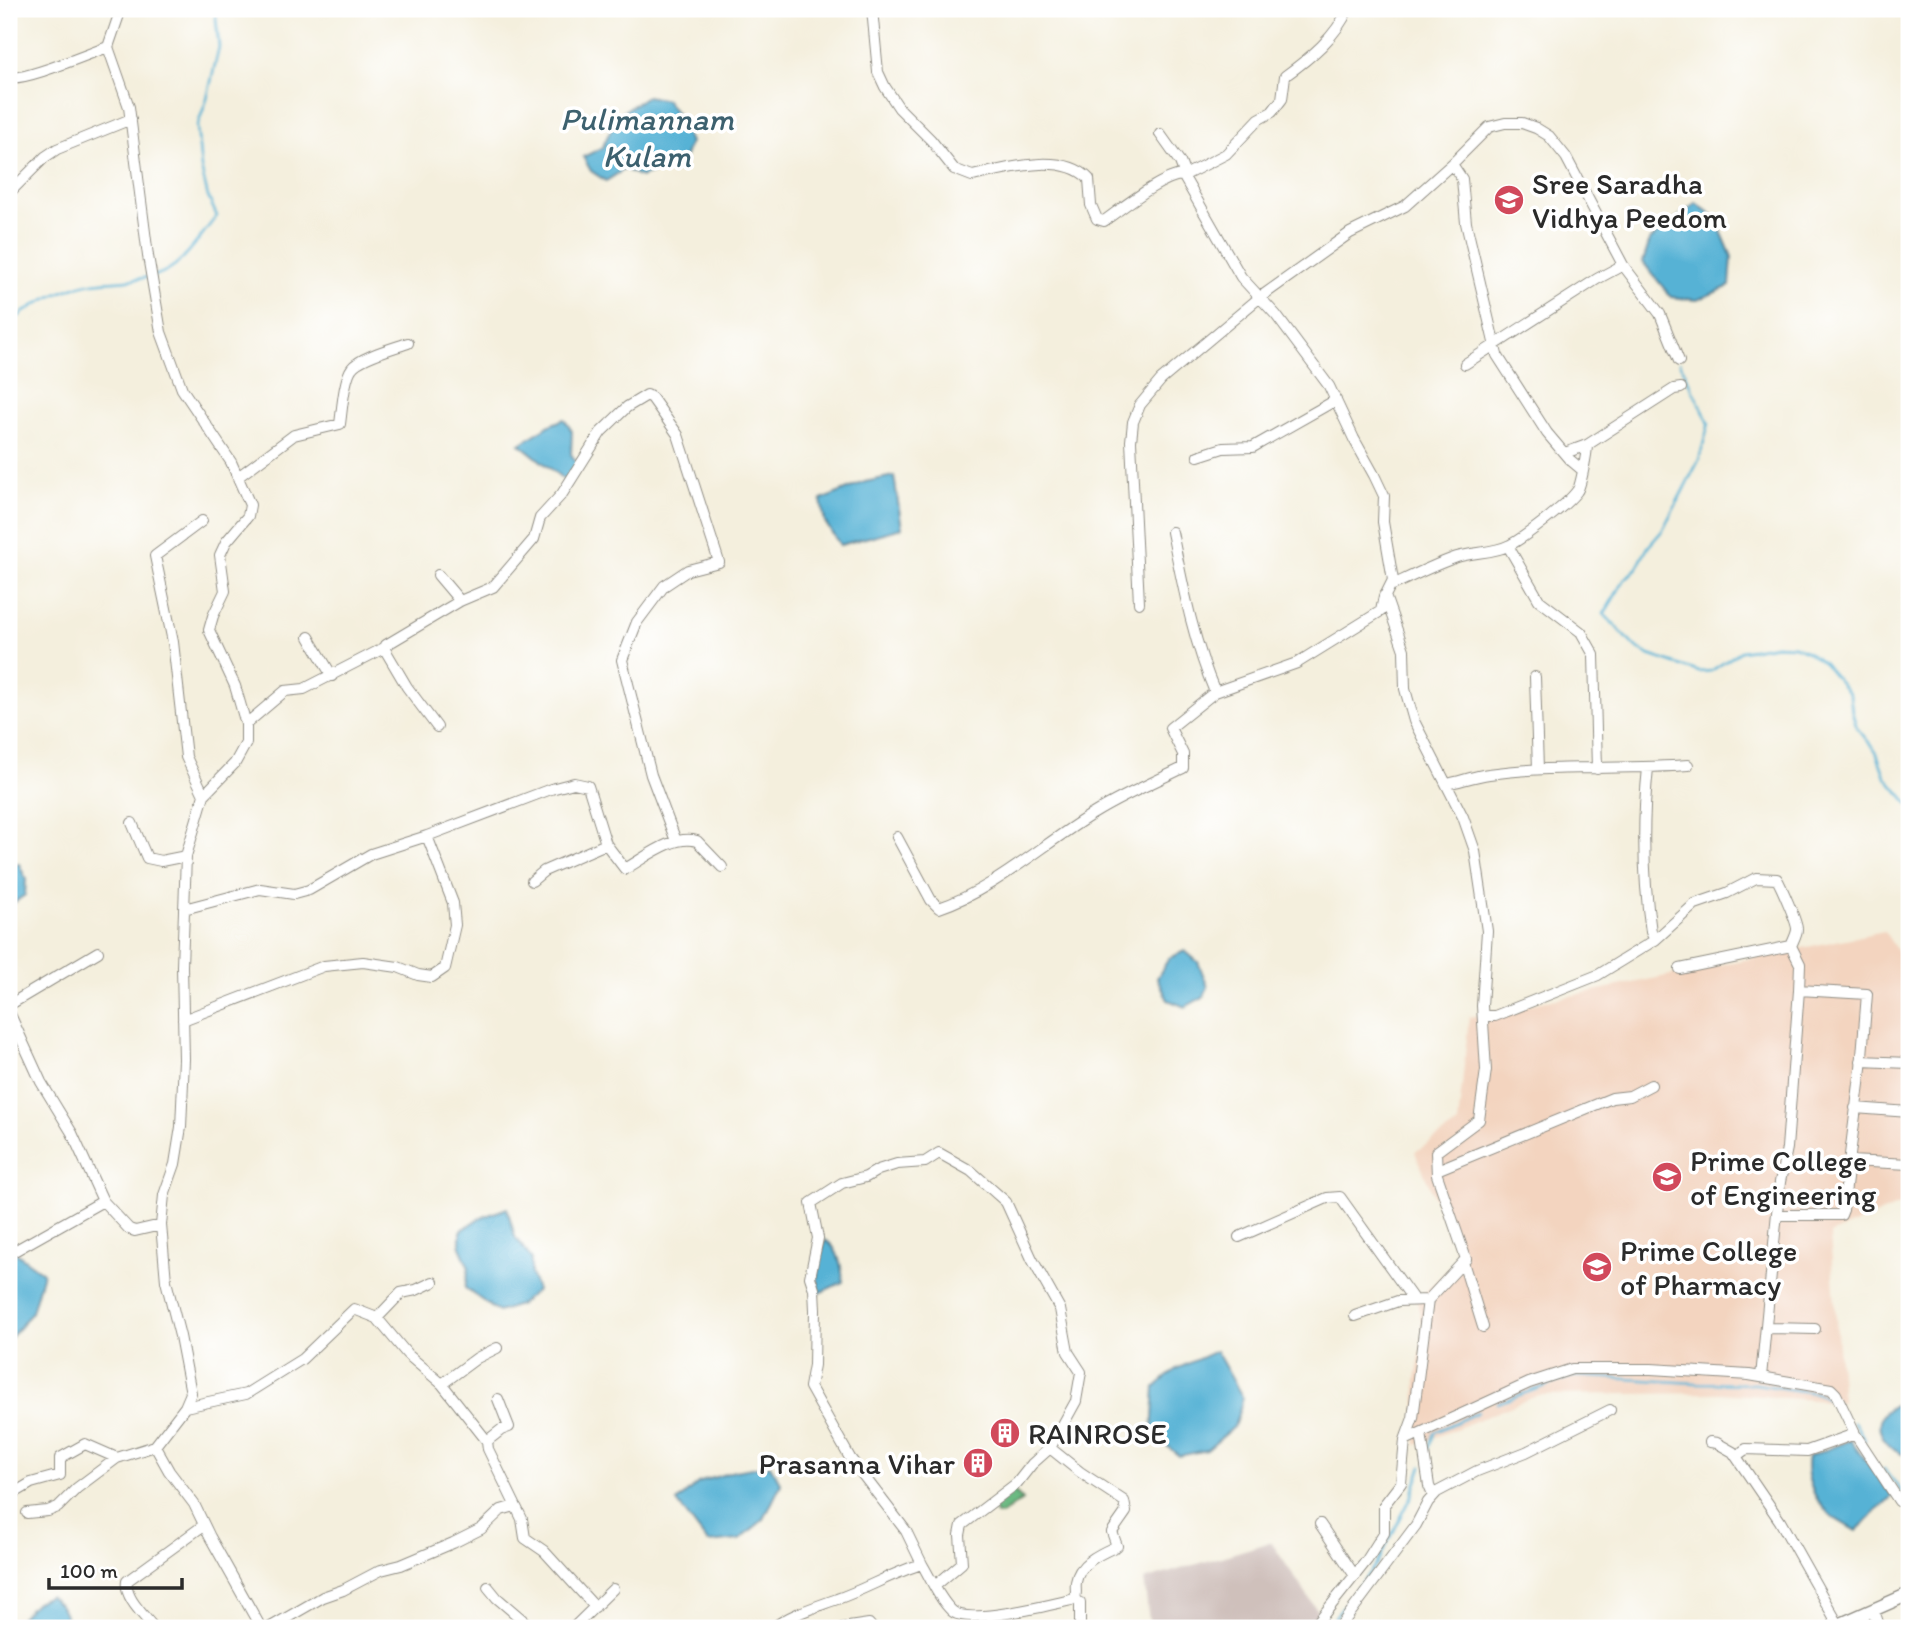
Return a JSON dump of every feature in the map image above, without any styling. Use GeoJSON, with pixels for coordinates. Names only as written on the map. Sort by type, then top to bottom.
{"type":"FeatureCollection","features":[{"type":"Feature","properties":{"kind":"main road"},"geometry":{"type":"LineString","coordinates":[[1836,1627],[1909,1594]]}},
{"type":"Feature","properties":{"kind":"street"},"geometry":{"type":"LineString","coordinates":[[27,1513],[58,1507],[77,1488],[117,1458],[155,1446],[185,1407],[191,1393],[166,1281],[161,1226],[164,1195],[175,1164],[181,1127],[186,856],[204,795],[235,763],[246,743],[246,724],[235,686],[209,630],[212,616],[225,591],[220,555],[226,542],[248,516],[250,505],[231,462],[182,389],[161,332],[148,256],[131,119],[124,88],[108,47],[121,9]]}},
{"type":"Feature","properties":{"kind":"street"},"geometry":{"type":"LineString","coordinates":[[872,9],[878,72],[885,87],[899,108],[954,169],[972,176],[1042,163],[1072,168],[1089,179],[1092,210],[1097,219],[1104,221],[1145,192],[1176,175],[1185,175],[1226,154],[1259,120],[1272,112],[1282,99],[1285,76],[1338,29],[1348,9]]}},
{"type":"Feature","properties":{"kind":"street"},"geometry":{"type":"LineString","coordinates":[[9,77],[13,79],[29,75],[108,47]]}},
{"type":"Feature","properties":{"kind":"street"},"geometry":{"type":"LineString","coordinates":[[9,193],[45,157],[57,149],[131,119]]}},
{"type":"Feature","properties":{"kind":"street"},"geometry":{"type":"LineString","coordinates":[[1139,603],[1131,441],[1133,422],[1140,405],[1161,380],[1259,298],[1350,233],[1405,206],[1489,127],[1522,123],[1549,136],[1566,157],[1623,265],[1660,314],[1679,361]]}},
{"type":"Feature","properties":{"kind":"street"},"geometry":{"type":"LineString","coordinates":[[1160,134],[1180,162],[1228,259],[1276,315],[1329,386],[1384,496],[1382,522],[1393,585],[1457,557],[1508,546],[1569,500],[1579,489],[1581,469],[1588,454],[1587,445]]}},
{"type":"Feature","properties":{"kind":"street"},"geometry":{"type":"LineString","coordinates":[[1452,164],[1462,179],[1466,223],[1497,355],[1547,433],[1581,469]]}},
{"type":"Feature","properties":{"kind":"street"},"geometry":{"type":"LineString","coordinates":[[1465,364],[1623,265]]}},
{"type":"Feature","properties":{"kind":"street"},"geometry":{"type":"LineString","coordinates":[[238,477],[295,435],[340,424],[351,368],[408,342]]}},
{"type":"Feature","properties":{"kind":"street"},"geometry":{"type":"LineString","coordinates":[[1565,453],[1587,445],[1674,389],[1681,388]]}},
{"type":"Feature","properties":{"kind":"street"},"geometry":{"type":"LineString","coordinates":[[386,645],[460,601],[493,587],[534,539],[540,518],[562,494],[601,432],[627,407],[646,395],[652,398],[678,435],[719,562],[688,570],[664,586],[637,622],[622,660],[651,775],[676,841]]}},
{"type":"Feature","properties":{"kind":"street"},"geometry":{"type":"LineString","coordinates":[[1198,456],[1223,448],[1254,447],[1336,400]]}},
{"type":"Feature","properties":{"kind":"street"},"geometry":{"type":"LineString","coordinates":[[202,521],[155,556],[173,642],[186,757],[204,795]]}},
{"type":"Feature","properties":{"kind":"street"},"geometry":{"type":"LineString","coordinates":[[1172,532],[1201,658],[1215,692]]}},
{"type":"Feature","properties":{"kind":"street"},"geometry":{"type":"LineString","coordinates":[[1508,546],[1539,600],[1581,632],[1594,655],[1597,769]]}},
{"type":"Feature","properties":{"kind":"street"},"geometry":{"type":"LineString","coordinates":[[438,575],[460,601]]}},
{"type":"Feature","properties":{"kind":"street"},"geometry":{"type":"LineString","coordinates":[[897,837],[931,900],[939,908],[954,903],[1096,812],[1183,768],[1183,754],[1170,728],[1215,692],[1297,663],[1381,611],[1384,596],[1393,580]]}},
{"type":"Feature","properties":{"kind":"street"},"geometry":{"type":"LineString","coordinates":[[1313,1628],[1322,1624],[1384,1534],[1384,1505],[1401,1483],[1405,1440],[1413,1418],[1427,1300],[1466,1259],[1437,1170],[1436,1152],[1479,1120],[1486,1070],[1483,1016],[1487,931],[1475,851],[1463,817],[1414,721],[1405,689],[1404,650],[1384,596]]}},
{"type":"Feature","properties":{"kind":"street"},"geometry":{"type":"LineString","coordinates":[[309,636],[332,676]]}},
{"type":"Feature","properties":{"kind":"street"},"geometry":{"type":"LineString","coordinates":[[246,724],[285,691],[304,689],[384,648],[407,687],[438,727]]}},
{"type":"Feature","properties":{"kind":"street"},"geometry":{"type":"LineString","coordinates":[[1535,677],[1538,769]]}},
{"type":"Feature","properties":{"kind":"street"},"geometry":{"type":"LineString","coordinates":[[1447,784],[1487,775],[1538,769],[1688,765]]}},
{"type":"Feature","properties":{"kind":"street"},"geometry":{"type":"LineString","coordinates":[[1648,768],[1644,802],[1644,881],[1651,932],[1655,940]]}},
{"type":"Feature","properties":{"kind":"street"},"geometry":{"type":"LineString","coordinates":[[184,909],[260,889],[294,894],[309,890],[371,854],[574,783],[588,786],[606,844],[625,869],[676,841],[697,841],[722,867]]}},
{"type":"Feature","properties":{"kind":"street"},"geometry":{"type":"LineString","coordinates":[[132,823],[147,858],[161,861],[186,856]]}},
{"type":"Feature","properties":{"kind":"street"},"geometry":{"type":"LineString","coordinates":[[183,1020],[324,966],[363,962],[398,967],[432,977],[445,968],[455,925],[453,903],[427,836]]}},
{"type":"Feature","properties":{"kind":"street"},"geometry":{"type":"LineString","coordinates":[[532,881],[544,871],[606,844]]}},
{"type":"Feature","properties":{"kind":"street"},"geometry":{"type":"LineString","coordinates":[[1483,1016],[1495,1016],[1588,980],[1655,940],[1695,904],[1727,893],[1756,878],[1776,879],[1785,891],[1786,904],[1794,917],[1797,929],[1791,946],[1800,964],[1787,1148],[1777,1215],[1761,1377]]}},
{"type":"Feature","properties":{"kind":"street"},"geometry":{"type":"LineString","coordinates":[[1680,969],[1791,946]]}},
{"type":"Feature","properties":{"kind":"street"},"geometry":{"type":"LineString","coordinates":[[9,1005],[98,952]]}},
{"type":"Feature","properties":{"kind":"street"},"geometry":{"type":"LineString","coordinates":[[1777,1215],[1841,1215],[1861,1061],[1867,994],[1799,990]]}},
{"type":"Feature","properties":{"kind":"street"},"geometry":{"type":"LineString","coordinates":[[9,1012],[41,1082],[72,1133],[103,1201],[135,1231],[161,1226]]}},
{"type":"Feature","properties":{"kind":"street"},"geometry":{"type":"LineString","coordinates":[[1861,1061],[1909,1063]]}},
{"type":"Feature","properties":{"kind":"street"},"geometry":{"type":"LineString","coordinates":[[1437,1170],[1612,1098],[1630,1096],[1651,1085]]}},
{"type":"Feature","properties":{"kind":"street"},"geometry":{"type":"LineString","coordinates":[[1855,1108],[1909,1112]]}},
{"type":"Feature","properties":{"kind":"street"},"geometry":{"type":"LineString","coordinates":[[935,1586],[962,1563],[962,1525],[1017,1483],[1032,1464],[1050,1448],[1076,1401],[1081,1372],[1068,1352],[1060,1309],[1032,1259],[1006,1202],[971,1171],[939,1153],[925,1162],[897,1164],[866,1177],[842,1183],[811,1203],[818,1238],[810,1277],[814,1289],[815,1322],[814,1365],[810,1387],[850,1458],[904,1528],[922,1564],[935,1586],[952,1611],[962,1617],[1022,1611],[1075,1599]]}},
{"type":"Feature","properties":{"kind":"street"},"geometry":{"type":"LineString","coordinates":[[1850,1161],[1909,1164]]}},
{"type":"Feature","properties":{"kind":"street"},"geometry":{"type":"LineString","coordinates":[[1239,1237],[1327,1198],[1340,1197],[1413,1299]]}},
{"type":"Feature","properties":{"kind":"street"},"geometry":{"type":"LineString","coordinates":[[9,1254],[103,1201]]}},
{"type":"Feature","properties":{"kind":"street"},"geometry":{"type":"LineString","coordinates":[[1462,1262],[1483,1327]]}},
{"type":"Feature","properties":{"kind":"street"},"geometry":{"type":"LineString","coordinates":[[377,1318],[401,1293],[433,1282]]}},
{"type":"Feature","properties":{"kind":"street"},"geometry":{"type":"LineString","coordinates":[[1355,1316],[1398,1301],[1427,1300]]}},
{"type":"Feature","properties":{"kind":"street"},"geometry":{"type":"LineString","coordinates":[[185,1407],[246,1394],[302,1359],[354,1309],[377,1318],[407,1354],[442,1384],[487,1441],[488,1449],[522,1519],[526,1538],[544,1551],[595,1607]]}},
{"type":"Feature","properties":{"kind":"street"},"geometry":{"type":"LineString","coordinates":[[1766,1328],[1815,1329]]}},
{"type":"Feature","properties":{"kind":"street"},"geometry":{"type":"LineString","coordinates":[[442,1384],[477,1358],[497,1348]]}},
{"type":"Feature","properties":{"kind":"street"},"geometry":{"type":"LineString","coordinates":[[1405,1440],[1528,1383],[1572,1369],[1651,1369],[1761,1377],[1831,1389],[1855,1434],[1905,1497]]}},
{"type":"Feature","properties":{"kind":"street"},"geometry":{"type":"LineString","coordinates":[[487,1441],[509,1427],[498,1399]]}},
{"type":"Feature","properties":{"kind":"street"},"geometry":{"type":"LineString","coordinates":[[1339,1628],[1416,1525],[1433,1496],[1477,1471],[1526,1452],[1610,1410]]}},
{"type":"Feature","properties":{"kind":"street"},"geometry":{"type":"LineString","coordinates":[[1421,1433],[1433,1496]]}},
{"type":"Feature","properties":{"kind":"street"},"geometry":{"type":"LineString","coordinates":[[1736,1456],[1746,1450],[1807,1451],[1855,1434]]}},
{"type":"Feature","properties":{"kind":"street"},"geometry":{"type":"LineString","coordinates":[[1710,1442],[1717,1443],[1736,1456],[1780,1521],[1836,1627]]}},
{"type":"Feature","properties":{"kind":"street"},"geometry":{"type":"LineString","coordinates":[[9,1493],[31,1483],[60,1475],[60,1458],[85,1444],[117,1458]]}},
{"type":"Feature","properties":{"kind":"street"},"geometry":{"type":"LineString","coordinates":[[155,1446],[169,1471],[194,1504],[261,1628]]}},
{"type":"Feature","properties":{"kind":"street"},"geometry":{"type":"LineString","coordinates":[[1050,1448],[1124,1501],[1126,1511],[1112,1532],[1117,1546],[1091,1559],[1082,1570],[1076,1581],[1075,1599]]}},
{"type":"Feature","properties":{"kind":"street"},"geometry":{"type":"LineString","coordinates":[[269,1628],[323,1597],[381,1570],[401,1565],[453,1543],[481,1529],[501,1510],[515,1506]]}},
{"type":"Feature","properties":{"kind":"street"},"geometry":{"type":"LineString","coordinates":[[1320,1524],[1355,1576]]}},
{"type":"Feature","properties":{"kind":"street"},"geometry":{"type":"LineString","coordinates":[[154,1628],[131,1598],[126,1587],[127,1581],[204,1525]]}},
{"type":"Feature","properties":{"kind":"street"},"geometry":{"type":"LineString","coordinates":[[774,1628],[782,1621],[922,1564]]}},
{"type":"Feature","properties":{"kind":"street"},"geometry":{"type":"LineString","coordinates":[[488,1587],[532,1628]]}},
{"type":"Feature","properties":{"kind":"street"},"geometry":{"type":"LineString","coordinates":[[573,1628],[613,1589]]}},
{"type":"Feature","properties":{"kind":"street"},"geometry":{"type":"LineString","coordinates":[[1075,1599],[1080,1603],[1080,1628]]}},
{"type":"Feature","properties":{"kind":"street"},"geometry":{"type":"LineString","coordinates":[[1873,1611],[1879,1628]]}},
{"type":"Feature","properties":{"kind":"street"},"geometry":{"type":"LineString","coordinates":[[842,1628],[869,1624],[872,1628]]}},
{"type":"Feature","properties":{"kind":"shaded area","name":"Prime College of Engineering"},"geometry":{"type":"Polygon","coordinates":[[[1884,931],[1909,969],[1909,1003],[1905,1005],[1909,1015],[1909,1201],[1830,1234],[1842,1402],[1719,1393],[1539,1395],[1416,1445],[1416,1380],[1424,1334],[1417,1300],[1460,1258],[1415,1152],[1458,1124],[1469,1017],[1884,931]]]}},
{"type":"Feature","properties":{"kind":"shaded area"},"geometry":{"type":"Polygon","coordinates":[[[1271,1542],[1319,1613],[1305,1628],[1150,1628],[1144,1580],[1271,1542]]]}},
{"type":"Feature","properties":{"kind":"green space"},"geometry":{"type":"Polygon","coordinates":[[[1012,1489],[1022,1500],[1001,1515],[996,1514],[993,1506],[1012,1489]]]}},
{"type":"Feature","properties":{"kind":"water","name":"Pulimannam Kulam"},"geometry":{"type":"Polygon","coordinates":[[[647,96],[666,100],[677,115],[690,142],[683,161],[641,177],[625,169],[606,181],[591,171],[583,157],[602,148],[618,115],[647,96]]]}},
{"type":"Feature","properties":{"kind":"water"},"geometry":{"type":"Polygon","coordinates":[[[1696,203],[1715,217],[1732,257],[1730,286],[1697,300],[1671,297],[1643,262],[1650,240],[1696,203]]]}},
{"type":"Feature","properties":{"kind":"water"},"geometry":{"type":"Polygon","coordinates":[[[564,419],[572,431],[571,454],[578,465],[567,482],[520,444],[564,419]]]}},
{"type":"Feature","properties":{"kind":"water"},"geometry":{"type":"Polygon","coordinates":[[[894,476],[902,528],[840,545],[825,522],[821,500],[865,482],[894,476]]]}},
{"type":"Feature","properties":{"kind":"water"},"geometry":{"type":"Polygon","coordinates":[[[9,863],[19,864],[26,879],[25,895],[9,906],[9,863]]]}},
{"type":"Feature","properties":{"kind":"water"},"geometry":{"type":"Polygon","coordinates":[[[1185,951],[1198,962],[1208,987],[1203,997],[1185,1007],[1168,1000],[1157,978],[1169,958],[1185,951]]]}},
{"type":"Feature","properties":{"kind":"water"},"geometry":{"type":"Polygon","coordinates":[[[507,1208],[515,1237],[531,1258],[531,1274],[537,1290],[519,1305],[498,1312],[465,1288],[469,1268],[460,1247],[460,1231],[478,1219],[507,1208]]]}},
{"type":"Feature","properties":{"kind":"water"},"geometry":{"type":"Polygon","coordinates":[[[825,1240],[837,1253],[843,1282],[819,1293],[817,1273],[825,1240]]]}},
{"type":"Feature","properties":{"kind":"water"},"geometry":{"type":"Polygon","coordinates":[[[9,1248],[43,1273],[32,1312],[9,1340],[9,1248]]]}},
{"type":"Feature","properties":{"kind":"water"},"geometry":{"type":"Polygon","coordinates":[[[1216,1351],[1243,1398],[1234,1427],[1207,1450],[1179,1456],[1152,1433],[1155,1387],[1176,1369],[1216,1351]]]}},
{"type":"Feature","properties":{"kind":"water"},"geometry":{"type":"Polygon","coordinates":[[[1896,1404],[1909,1414],[1909,1451],[1906,1455],[1889,1446],[1880,1428],[1882,1415],[1896,1404]]]}},
{"type":"Feature","properties":{"kind":"water"},"geometry":{"type":"Polygon","coordinates":[[[1850,1440],[1892,1496],[1856,1531],[1834,1518],[1823,1507],[1814,1494],[1807,1472],[1808,1457],[1850,1440]]]}},
{"type":"Feature","properties":{"kind":"water"},"geometry":{"type":"Polygon","coordinates":[[[770,1465],[781,1484],[764,1519],[739,1540],[708,1543],[677,1502],[698,1483],[734,1471],[770,1465]]]}},
{"type":"Feature","properties":{"kind":"water"},"geometry":{"type":"Polygon","coordinates":[[[49,1596],[61,1606],[71,1628],[31,1628],[21,1617],[36,1602],[49,1596]]]}},
{"type":"Feature","properties":{"kind":"waterway"},"geometry":{"type":"LineString","coordinates":[[154,276],[182,259],[217,216],[208,197],[201,168],[197,127],[207,99],[219,47],[215,9]]}},
{"type":"Feature","properties":{"kind":"waterway"},"geometry":{"type":"LineString","coordinates":[[9,325],[34,305],[77,286],[148,277]]}},
{"type":"Feature","properties":{"kind":"waterway"},"geometry":{"type":"LineString","coordinates":[[1680,363],[1709,423],[1699,460],[1662,531],[1648,547],[1637,568],[1625,579],[1604,614],[1636,648],[1699,672],[1711,671],[1741,651],[1776,645],[1795,646],[1809,653],[1823,662],[1850,695],[1857,728],[1876,751],[1885,776],[1909,804]]}},
{"type":"Feature","properties":{"kind":"waterway"},"geometry":{"type":"LineString","coordinates":[[1497,1403],[1574,1376],[1756,1384],[1816,1393],[1836,1403]]}},
{"type":"Feature","properties":{"kind":"waterway"},"geometry":{"type":"LineString","coordinates":[[1428,1450],[1435,1432],[1478,1412]]}},
{"type":"Feature","properties":{"kind":"waterway"},"geometry":{"type":"LineString","coordinates":[[1854,1422],[1865,1440]]}},
{"type":"Feature","properties":{"kind":"waterway"},"geometry":{"type":"LineString","coordinates":[[1327,1628],[1377,1563],[1412,1496],[1422,1466]]}},
{"type":"Feature","properties":{"kind":"waterway"},"geometry":{"type":"LineString","coordinates":[[1884,1469],[1904,1494]]}},
{"type":"Feature","properties":{"kind":"place","name":"Sree Saradha Vidhya Peedom"},"geometry":{"type":"Point","coordinates":[1509,200]}},
{"type":"Feature","properties":{"kind":"place","name":"Prime College of Engineering"},"geometry":{"type":"Point","coordinates":[1667,1177]}},
{"type":"Feature","properties":{"kind":"place","name":"Prime College of Pharmacy"},"geometry":{"type":"Point","coordinates":[1597,1267]}},
{"type":"Feature","properties":{"kind":"place","name":"RAINROSE"},"geometry":{"type":"Point","coordinates":[1005,1433]}},
{"type":"Feature","properties":{"kind":"place","name":"Prasanna Vihar"},"geometry":{"type":"Point","coordinates":[978,1463]}}]}
